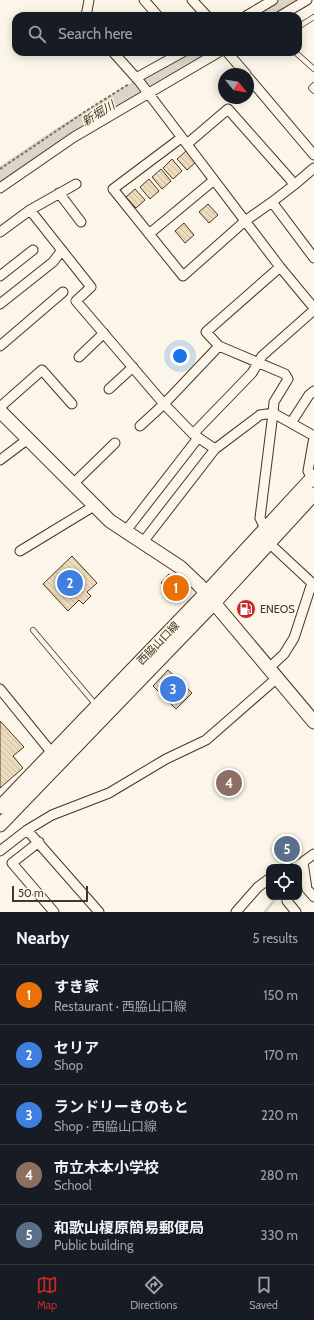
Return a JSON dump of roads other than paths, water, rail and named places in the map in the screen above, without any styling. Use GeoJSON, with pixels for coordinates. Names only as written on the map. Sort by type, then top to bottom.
{"type":"FeatureCollection","features":[{"type":"Feature","properties":{"kind":"street"},"geometry":{"type":"LineString","coordinates":[[87,12],[89,0]]}},
{"type":"Feature","properties":{"kind":"street"},"geometry":{"type":"LineString","coordinates":[[144,0],[154,12]]}},
{"type":"Feature","properties":{"kind":"street"},"geometry":{"type":"LineString","coordinates":[[192,0],[203,12]]}},
{"type":"Feature","properties":{"kind":"street"},"geometry":{"type":"LineString","coordinates":[[253,12],[273,0]]}},
{"type":"Feature","properties":{"kind":"street"},"geometry":{"type":"LineString","coordinates":[[287,12],[307,0]]}},
{"type":"Feature","properties":{"kind":"street"},"geometry":{"type":"LineString","coordinates":[[116,56],[147,92],[245,222],[314,309],[262,356],[252,373],[196,436],[125,532]]}},
{"type":"Feature","properties":{"kind":"street"},"geometry":{"type":"LineString","coordinates":[[137,80],[176,56]]}},
{"type":"Feature","properties":{"kind":"street"},"geometry":{"type":"LineString","coordinates":[[0,188],[74,137],[147,92],[212,56]]}},
{"type":"Feature","properties":{"kind":"street"},"geometry":{"type":"LineString","coordinates":[[230,56],[241,68]]}},
{"type":"Feature","properties":{"kind":"street"},"geometry":{"type":"LineString","coordinates":[[254,83],[314,154]]}},
{"type":"Feature","properties":{"kind":"street"},"geometry":{"type":"LineString","coordinates":[[294,186],[228,109],[113,189],[183,276],[245,222],[294,186],[314,168]]}},
{"type":"Feature","properties":{"kind":"street"},"geometry":{"type":"LineString","coordinates":[[149,234],[214,180]]}},
{"type":"Feature","properties":{"kind":"street"},"geometry":{"type":"LineString","coordinates":[[0,232],[30,210],[76,184]]}},
{"type":"Feature","properties":{"kind":"street"},"geometry":{"type":"LineString","coordinates":[[59,193],[81,222]]}},
{"type":"Feature","properties":{"kind":"street"},"geometry":{"type":"LineString","coordinates":[[272,202],[314,258]]}},
{"type":"Feature","properties":{"kind":"street"},"geometry":{"type":"LineString","coordinates":[[30,210],[91,287],[76,301],[164,404],[196,436],[215,449]]}},
{"type":"Feature","properties":{"kind":"street"},"geometry":{"type":"LineString","coordinates":[[0,276],[33,250]]}},
{"type":"Feature","properties":{"kind":"street"},"geometry":{"type":"LineString","coordinates":[[0,304],[53,262],[62,250]]}},
{"type":"Feature","properties":{"kind":"street"},"geometry":{"type":"LineString","coordinates":[[265,530],[260,518],[274,402],[288,379],[285,374],[219,346],[206,332],[280,267]]}},
{"type":"Feature","properties":{"kind":"street"},"geometry":{"type":"LineString","coordinates":[[0,346],[62,292]]}},
{"type":"Feature","properties":{"kind":"street"},"geometry":{"type":"LineString","coordinates":[[79,357],[104,333]]}},
{"type":"Feature","properties":{"kind":"street"},"geometry":{"type":"LineString","coordinates":[[140,426],[164,404],[219,346]]}},
{"type":"Feature","properties":{"kind":"street"},"geometry":{"type":"LineString","coordinates":[[109,389],[133,367]]}},
{"type":"Feature","properties":{"kind":"street"},"geometry":{"type":"LineString","coordinates":[[0,407],[42,370],[72,404]]}},
{"type":"Feature","properties":{"kind":"street"},"geometry":{"type":"LineString","coordinates":[[291,423],[309,395],[314,391]]}},
{"type":"Feature","properties":{"kind":"street"},"geometry":{"type":"LineString","coordinates":[[0,411],[110,521],[180,567],[210,598],[314,722]]}},
{"type":"Feature","properties":{"kind":"street"},"geometry":{"type":"LineString","coordinates":[[143,542],[215,449],[260,415],[273,413],[314,436],[308,471],[313,479]]}},
{"type":"Feature","properties":{"kind":"street"},"geometry":{"type":"LineString","coordinates":[[0,460],[28,439]]}},
{"type":"Feature","properties":{"kind":"street"},"geometry":{"type":"LineString","coordinates":[[73,484],[115,443]]}},
{"type":"Feature","properties":{"kind":"street","name":"西脇山口線"},"geometry":{"type":"LineString","coordinates":[[1,821],[210,598],[265,530],[313,479]]}},
{"type":"Feature","properties":{"kind":"street","name":"西脇山口線"},"geometry":{"type":"LineString","coordinates":[[0,807],[97,706],[269,543],[314,494]]}},
{"type":"Feature","properties":{"kind":"street"},"geometry":{"type":"LineString","coordinates":[[20,550],[94,506]]}},
{"type":"Feature","properties":{"kind":"street"},"geometry":{"type":"LineString","coordinates":[[269,543],[313,582],[294,638],[284,654],[269,668]]}},
{"type":"Feature","properties":{"kind":"street"},"geometry":{"type":"LineString","coordinates":[[0,851],[27,830],[52,815],[109,793],[166,760],[206,740],[277,678]]}},
{"type":"Feature","properties":{"kind":"street"},"geometry":{"type":"LineString","coordinates":[[0,689],[52,753]]}},
{"type":"Feature","properties":{"kind":"street"},"geometry":{"type":"LineString","coordinates":[[27,830],[99,912]]}},
{"type":"Feature","properties":{"kind":"street"},"geometry":{"type":"LineString","coordinates":[[39,842],[12,863],[54,912]]}},
{"type":"Feature","properties":{"kind":"street"},"geometry":{"type":"LineString","coordinates":[[300,864],[314,854]]}},
{"type":"Feature","properties":{"kind":"street"},"geometry":{"type":"LineString","coordinates":[[304,862],[307,889],[314,897]]}},
{"type":"Feature","properties":{"kind":"street"},"geometry":{"type":"LineString","coordinates":[[236,912],[258,887],[266,881]]}},
{"type":"Feature","properties":{"kind":"street"},"geometry":{"type":"LineString","coordinates":[[288,900],[296,912]]}},
{"type":"Feature","properties":{"kind":"lane"},"geometry":{"type":"LineString","coordinates":[[302,24],[314,17]]}},
{"type":"Feature","properties":{"kind":"lane"},"geometry":{"type":"LineString","coordinates":[[299,56],[314,69]]}},
{"type":"Feature","properties":{"kind":"lane"},"geometry":{"type":"LineString","coordinates":[[33,630],[97,706]]}},
{"type":"Feature","properties":{"kind":"waterway","name":"新堀川"},"geometry":{"type":"LineString","coordinates":[[268,12],[288,0]]}},
{"type":"Feature","properties":{"kind":"waterway","name":"新堀川"},"geometry":{"type":"LineString","coordinates":[[0,177],[55,140],[192,56]]}},
{"type":"Feature","properties":{"kind":"waterway"},"geometry":{"type":"LineString","coordinates":[[265,912],[275,900]]}},
{"type":"Feature","properties":{"kind":"place","name":"セリア"},"geometry":{"type":"Point","coordinates":[70,583]}},
{"type":"Feature","properties":{"kind":"place","name":"すき家"},"geometry":{"type":"Point","coordinates":[176,588]}},
{"type":"Feature","properties":{"kind":"place","name":"ENEOS"},"geometry":{"type":"Point","coordinates":[246,609]}},
{"type":"Feature","properties":{"kind":"place","name":"ランドリーきのもと"},"geometry":{"type":"Point","coordinates":[173,689]}},
{"type":"Feature","properties":{"kind":"place","name":"市立木本小学校"},"geometry":{"type":"Point","coordinates":[229,783]}},
{"type":"Feature","properties":{"kind":"place","name":"和歌山榎原簡易郵便局"},"geometry":{"type":"Point","coordinates":[287,849]}}]}
